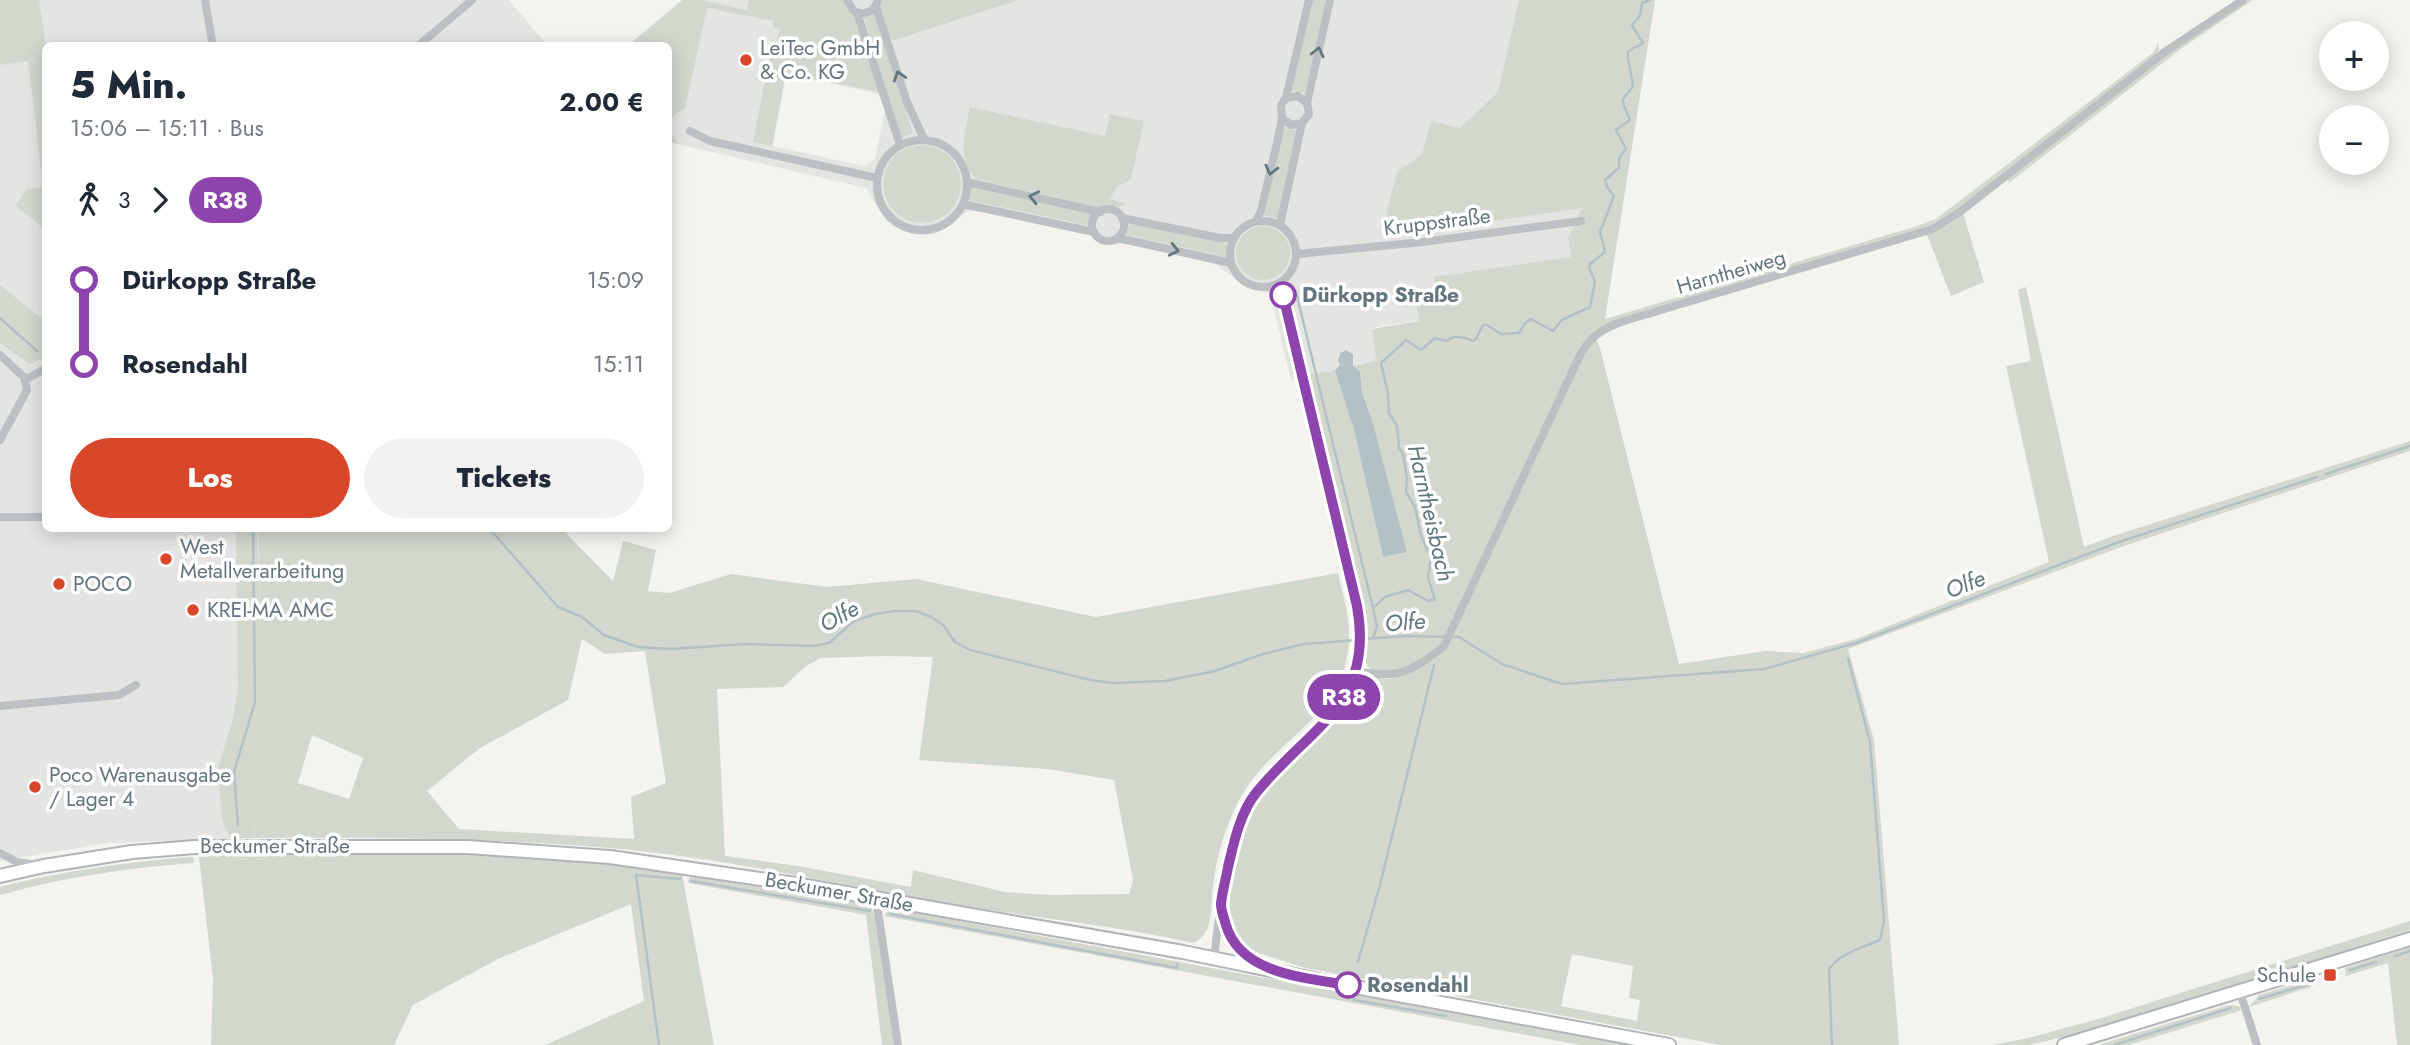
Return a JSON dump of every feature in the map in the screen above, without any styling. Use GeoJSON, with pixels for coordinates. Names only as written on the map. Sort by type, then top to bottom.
{"type":"FeatureCollection","features":[{"type":"Feature","properties":{"kind":"main road","name":"Beckumer Straße"},"geometry":{"type":"LineString","coordinates":[[0,876],[132,852],[195,847],[468,848],[610,856],[876,898],[1214,958],[1669,1045]]}},
{"type":"Feature","properties":{"kind":"main road"},"geometry":{"type":"LineString","coordinates":[[2064,1045],[2410,939]]}},
{"type":"Feature","properties":{"kind":"street"},"geometry":{"type":"LineString","coordinates":[[205,0],[212,42]]}},
{"type":"Feature","properties":{"kind":"street"},"geometry":{"type":"LineString","coordinates":[[423,42],[472,0]]}},
{"type":"Feature","properties":{"kind":"street"},"geometry":{"type":"LineString","coordinates":[[847,0],[857,13],[900,145]]}},
{"type":"Feature","properties":{"kind":"street"},"geometry":{"type":"LineString","coordinates":[[1256,221],[1261,211],[1282,118],[1281,105],[1286,98],[1309,0]]}},
{"type":"Feature","properties":{"kind":"street"},"geometry":{"type":"LineString","coordinates":[[1280,225],[1303,123],[1309,114],[1307,103],[1330,0]]}},
{"type":"Feature","properties":{"kind":"street","name":"Harntheiweg"},"geometry":{"type":"LineString","coordinates":[[1357,671],[1391,675],[1413,668],[1444,646],[1581,353],[1593,336],[1624,321],[1933,229],[1961,211],[2166,51],[2243,0]]}},
{"type":"Feature","properties":{"kind":"street"},"geometry":{"type":"LineString","coordinates":[[857,13],[869,12],[877,3]]}},
{"type":"Feature","properties":{"kind":"street"},"geometry":{"type":"LineString","coordinates":[[877,3],[907,102],[924,139]]}},
{"type":"Feature","properties":{"kind":"street"},"geometry":{"type":"LineString","coordinates":[[1286,98],[1298,96],[1307,103]]}},
{"type":"Feature","properties":{"kind":"street"},"geometry":{"type":"LineString","coordinates":[[1282,118],[1291,125],[1303,123]]}},
{"type":"Feature","properties":{"kind":"street"},"geometry":{"type":"LineString","coordinates":[[690,131],[710,141],[877,178]]}},
{"type":"Feature","properties":{"kind":"street"},"geometry":{"type":"LineString","coordinates":[[924,139],[940,143],[955,153],[964,166],[967,181],[963,204],[947,223],[931,229],[914,229],[898,223],[885,211],[878,195],[877,178],[887,156],[900,145],[924,139]]}},
{"type":"Feature","properties":{"kind":"street"},"geometry":{"type":"LineString","coordinates":[[967,181],[1100,212],[1115,211],[1122,218],[1220,238],[1234,238]]}},
{"type":"Feature","properties":{"kind":"street"},"geometry":{"type":"LineString","coordinates":[[963,204],[1094,232],[1102,240],[1118,238],[1231,263]]}},
{"type":"Feature","properties":{"kind":"street"},"geometry":{"type":"LineString","coordinates":[[1094,232],[1093,221],[1100,212]]}},
{"type":"Feature","properties":{"kind":"street"},"geometry":{"type":"LineString","coordinates":[[1118,238],[1124,229],[1122,218]]}},
{"type":"Feature","properties":{"kind":"street"},"geometry":{"type":"LineString","coordinates":[[1270,220],[1280,225],[1293,237],[1297,254],[1295,266],[1288,276],[1275,285],[1256,287],[1245,282],[1236,274],[1231,263],[1230,250],[1234,238],[1239,230],[1256,221],[1270,220]]}},
{"type":"Feature","properties":{"kind":"street","name":"Kruppstraße"},"geometry":{"type":"LineString","coordinates":[[1297,254],[1423,242],[1581,221]]}},
{"type":"Feature","properties":{"kind":"street"},"geometry":{"type":"LineString","coordinates":[[1214,958],[1221,907],[1239,825],[1255,794],[1325,724],[1343,699],[1357,671],[1361,650],[1362,629],[1320,446],[1275,285]]}},
{"type":"Feature","properties":{"kind":"street"},"geometry":{"type":"LineString","coordinates":[[0,355],[25,380],[25,395],[0,440]]}},
{"type":"Feature","properties":{"kind":"street"},"geometry":{"type":"LineString","coordinates":[[25,380],[42,370]]}},
{"type":"Feature","properties":{"kind":"street"},"geometry":{"type":"LineString","coordinates":[[0,517],[42,517]]}},
{"type":"Feature","properties":{"kind":"street"},"geometry":{"type":"LineString","coordinates":[[0,706],[119,695],[136,685]]}},
{"type":"Feature","properties":{"kind":"street"},"geometry":{"type":"LineString","coordinates":[[0,853],[17,862],[44,866]]}},
{"type":"Feature","properties":{"kind":"street"},"geometry":{"type":"LineString","coordinates":[[876,898],[898,1045]]}},
{"type":"Feature","properties":{"kind":"street"},"geometry":{"type":"LineString","coordinates":[[1221,907],[1233,941],[1254,961],[1271,970]]}},
{"type":"Feature","properties":{"kind":"street"},"geometry":{"type":"LineString","coordinates":[[2240,992],[2257,1045]]}},
{"type":"Feature","properties":{"kind":"shaded area"},"geometry":{"type":"Polygon","coordinates":[[[0,0],[509,0],[544,42],[42,42],[42,532],[258,532],[264,710],[250,779],[256,821],[255,838],[108,843],[0,861],[0,0]]]}},
{"type":"Feature","properties":{"kind":"shaded area"},"geometry":{"type":"Polygon","coordinates":[[[0,0],[39,0],[45,42],[42,42],[42,179],[28,61],[0,65],[0,0]]]}},
{"type":"Feature","properties":{"kind":"shaded area"},"geometry":{"type":"Polygon","coordinates":[[[681,0],[1655,0],[1609,290],[1372,328],[1376,361],[1353,366],[1354,360],[1346,350],[1338,356],[1341,365],[1335,370],[1291,380],[1270,293],[1243,285],[1215,264],[1126,244],[1104,244],[1089,235],[976,210],[967,212],[943,230],[930,235],[915,235],[886,221],[866,188],[672,143],[672,42],[632,42],[681,0]],[[786,74],[773,146],[864,166],[875,159],[885,110],[879,94],[786,74]]]}},
{"type":"Feature","properties":{"kind":"shaded area"},"geometry":{"type":"Polygon","coordinates":[[[683,0],[702,0],[747,10],[749,0],[844,0],[854,13],[879,92],[786,73],[772,146],[753,142],[770,55],[780,29],[773,28],[773,21],[707,8],[685,109],[672,119],[672,42],[633,42],[683,0]]]}},
{"type":"Feature","properties":{"kind":"shaded area"},"geometry":{"type":"Polygon","coordinates":[[[880,0],[1019,0],[892,41],[879,6],[880,0]]]}},
{"type":"Feature","properties":{"kind":"shaded area"},"geometry":{"type":"Polygon","coordinates":[[[1312,0],[1326,0],[1305,93],[1292,91],[1312,0]]]}},
{"type":"Feature","properties":{"kind":"shaded area"},"geometry":{"type":"Polygon","coordinates":[[[1519,0],[1655,0],[1605,319],[1936,219],[2154,52],[2158,42],[2159,50],[2155,56],[1959,210],[1933,227],[1605,325],[1593,332],[1600,348],[1679,664],[1765,651],[1803,653],[1856,639],[2049,562],[2006,366],[2031,361],[2018,290],[2026,287],[2084,547],[2410,441],[2410,451],[2121,547],[1848,649],[1874,740],[1899,1045],[1721,1045],[1305,968],[1252,951],[1238,939],[1230,926],[1230,886],[1244,827],[1259,799],[1329,726],[1362,679],[1388,679],[1418,670],[1416,665],[1391,672],[1371,671],[1365,661],[1368,628],[1307,375],[1335,370],[1338,374],[1354,430],[1383,557],[1407,552],[1373,423],[1362,392],[1360,371],[1353,366],[1376,361],[1372,329],[1419,321],[1415,296],[1437,292],[1434,277],[1571,257],[1568,238],[1582,208],[1400,235],[1394,219],[1386,215],[1397,172],[1422,154],[1431,121],[1460,128],[1498,92],[1519,0]],[[1572,954],[1561,1006],[1637,1021],[1640,1000],[1629,998],[1633,966],[1572,954]]]}},
{"type":"Feature","properties":{"kind":"shaded area"},"geometry":{"type":"Polygon","coordinates":[[[2247,0],[2253,0],[2182,48],[2009,183],[2008,178],[2166,53],[2247,0]]]}},
{"type":"Feature","properties":{"kind":"shaded area"},"geometry":{"type":"Polygon","coordinates":[[[875,12],[913,133],[900,138],[863,16],[875,12]]]}},
{"type":"Feature","properties":{"kind":"shaded area"},"geometry":{"type":"Polygon","coordinates":[[[970,107],[1105,136],[1110,114],[1144,121],[1131,179],[1116,188],[1110,199],[1127,204],[1117,208],[1098,208],[976,179],[964,154],[964,136],[970,107]]]}},
{"type":"Feature","properties":{"kind":"shaded area"},"geometry":{"type":"Polygon","coordinates":[[[1284,128],[1297,130],[1278,218],[1264,216],[1284,128]]]}},
{"type":"Feature","properties":{"kind":"shaded area"},"geometry":{"type":"Polygon","coordinates":[[[922,145],[937,148],[950,156],[958,169],[961,184],[958,199],[950,212],[937,220],[922,223],[907,220],[894,212],[886,199],[883,184],[886,169],[894,156],[907,148],[922,145]]]}},
{"type":"Feature","properties":{"kind":"shaded area"},"geometry":{"type":"Polygon","coordinates":[[[42,187],[42,227],[16,206],[26,189],[42,187]]]}},
{"type":"Feature","properties":{"kind":"shaded area"},"geometry":{"type":"Polygon","coordinates":[[[971,187],[1092,214],[1090,226],[968,200],[971,187]]]}},
{"type":"Feature","properties":{"kind":"shaded area"},"geometry":{"type":"Polygon","coordinates":[[[1963,213],[1984,282],[1951,296],[1927,235],[1963,213]]]}},
{"type":"Feature","properties":{"kind":"shaded area"},"geometry":{"type":"Polygon","coordinates":[[[1129,222],[1227,243],[1226,257],[1127,235],[1129,222]]]}},
{"type":"Feature","properties":{"kind":"shaded area"},"geometry":{"type":"Polygon","coordinates":[[[1263,226],[1282,234],[1290,253],[1282,272],[1263,280],[1244,272],[1236,253],[1244,234],[1263,226]]]}},
{"type":"Feature","properties":{"kind":"shaded area"},"geometry":{"type":"Polygon","coordinates":[[[0,285],[42,319],[42,358],[29,364],[0,343],[0,285]]]}},
{"type":"Feature","properties":{"kind":"shaded area"},"geometry":{"type":"Polygon","coordinates":[[[1346,350],[1353,354],[1353,366],[1360,371],[1362,392],[1373,423],[1407,552],[1383,557],[1354,430],[1335,370],[1340,365],[1340,353],[1346,350]]]}},
{"type":"Feature","properties":{"kind":"shaded area"},"geometry":{"type":"Polygon","coordinates":[[[236,532],[257,532],[261,624],[258,532],[565,532],[613,581],[623,541],[656,550],[648,591],[669,593],[731,574],[827,587],[916,579],[1096,617],[1338,573],[1347,612],[1349,636],[1346,663],[1338,685],[1310,722],[1259,771],[1238,802],[1218,856],[1208,925],[1201,938],[1194,943],[959,905],[698,858],[610,848],[477,840],[255,838],[255,821],[254,838],[230,838],[222,820],[218,767],[232,723],[238,689],[236,532]],[[582,639],[568,700],[480,748],[427,791],[459,829],[634,839],[631,797],[666,783],[645,651],[605,654],[582,639]],[[933,657],[821,658],[806,666],[783,687],[717,689],[725,856],[798,866],[911,887],[913,870],[1005,892],[1048,895],[1129,894],[1133,880],[1114,780],[1047,769],[919,760],[933,657]],[[312,735],[298,783],[349,799],[363,758],[312,735]]]}},
{"type":"Feature","properties":{"kind":"shaded area"},"geometry":{"type":"Polygon","coordinates":[[[248,854],[469,855],[609,863],[682,874],[714,1045],[545,1045],[644,1001],[631,904],[498,959],[413,1005],[394,1045],[211,1045],[213,979],[199,857],[248,854]]]}},
{"type":"Feature","properties":{"kind":"shaded area"},"geometry":{"type":"Polygon","coordinates":[[[194,858],[194,863],[96,874],[0,895],[0,887],[47,876],[118,864],[194,858]]]}},
{"type":"Feature","properties":{"kind":"shaded area"},"geometry":{"type":"Polygon","coordinates":[[[694,876],[867,905],[873,910],[878,923],[897,1045],[882,1045],[866,915],[688,883],[689,878],[694,876]]]}},
{"type":"Feature","properties":{"kind":"shaded area"},"geometry":{"type":"Polygon","coordinates":[[[895,909],[1626,1045],[1580,1045],[884,916],[895,909]]]}},
{"type":"Feature","properties":{"kind":"shaded area"},"geometry":{"type":"Polygon","coordinates":[[[2410,921],[2410,930],[2101,1028],[2030,1045],[1993,1045],[2098,1019],[2410,921]]]}},
{"type":"Feature","properties":{"kind":"shaded area"},"geometry":{"type":"Polygon","coordinates":[[[2410,947],[2410,1045],[2397,1045],[2388,963],[2346,976],[2345,968],[2410,947]]]}},
{"type":"Feature","properties":{"kind":"shaded area"},"geometry":{"type":"Polygon","coordinates":[[[2309,980],[2311,987],[2249,1007],[2259,995],[2309,980]]]}},
{"type":"Feature","properties":{"kind":"shaded area"},"geometry":{"type":"Polygon","coordinates":[[[2229,1005],[2238,1006],[2242,1010],[2129,1045],[2098,1045],[2229,1005]]]}},
{"type":"Feature","properties":{"kind":"waterway","name":"Harntheisbach"},"geometry":{"type":"LineString","coordinates":[[1373,638],[1377,627],[1373,608],[1385,597],[1408,590],[1428,601],[1435,599],[1428,578],[1431,558],[1421,536],[1415,507],[1406,492],[1403,454],[1399,448],[1397,426],[1389,413],[1381,363],[1406,340],[1421,350],[1435,338],[1447,341],[1459,337],[1473,341],[1483,325],[1501,334],[1519,333],[1531,319],[1553,331],[1562,320],[1590,307],[1595,282],[1589,268],[1590,264],[1605,252],[1600,232],[1614,196],[1605,180],[1619,168],[1619,158],[1626,149],[1616,130],[1630,120],[1623,102],[1633,87],[1628,52],[1643,43],[1632,25],[1640,16],[1642,3],[1650,0]]}},
{"type":"Feature","properties":{"kind":"waterway"},"geometry":{"type":"LineString","coordinates":[[1296,292],[1373,608]]}},
{"type":"Feature","properties":{"kind":"waterway","name":"Olfe"},"geometry":{"type":"LineString","coordinates":[[0,318],[37,351]]}},
{"type":"Feature","properties":{"kind":"waterway","name":"Olfe"},"geometry":{"type":"LineString","coordinates":[[2326,474],[2410,446]]}},
{"type":"Feature","properties":{"kind":"waterway","name":"Olfe"},"geometry":{"type":"LineString","coordinates":[[1364,639],[1405,636],[1459,637],[1502,664],[1562,684],[1764,669],[1856,643],[2119,542],[2317,477]]}},
{"type":"Feature","properties":{"kind":"waterway"},"geometry":{"type":"LineString","coordinates":[[238,825],[234,772],[255,702],[253,532]]}},
{"type":"Feature","properties":{"kind":"waterway","name":"Olfe"},"geometry":{"type":"LineString","coordinates":[[492,532],[558,607],[582,617],[604,635],[638,647],[671,649],[745,644],[813,646],[829,643],[854,621],[875,614],[916,611],[943,625],[955,642],[970,650],[1112,683],[1165,681],[1215,671],[1263,654],[1304,644],[1357,640]]}},
{"type":"Feature","properties":{"kind":"waterway"},"geometry":{"type":"LineString","coordinates":[[1832,1045],[1829,970],[1844,955],[1880,940],[1884,921],[1870,742],[1848,658]]}},
{"type":"Feature","properties":{"kind":"waterway"},"geometry":{"type":"LineString","coordinates":[[1358,962],[1380,885],[1434,665]]}},
{"type":"Feature","properties":{"kind":"waterway"},"geometry":{"type":"LineString","coordinates":[[659,1045],[636,875],[680,879]]}},
{"type":"Feature","properties":{"kind":"waterway"},"geometry":{"type":"LineString","coordinates":[[691,881],[870,911]]}},
{"type":"Feature","properties":{"kind":"waterway"},"geometry":{"type":"LineString","coordinates":[[890,914],[1177,968],[1177,964]]}},
{"type":"Feature","properties":{"kind":"waterway"},"geometry":{"type":"LineString","coordinates":[[2395,956],[2410,951]]}},
{"type":"Feature","properties":{"kind":"waterway"},"geometry":{"type":"LineString","coordinates":[[2350,970],[2376,962]]}},
{"type":"Feature","properties":{"kind":"waterway"},"geometry":{"type":"LineString","coordinates":[[2259,999],[2306,985]]}},
{"type":"Feature","properties":{"kind":"waterway"},"geometry":{"type":"LineString","coordinates":[[1354,997],[1354,1000],[1446,1016]]}},
{"type":"Feature","properties":{"kind":"waterway"},"geometry":{"type":"LineString","coordinates":[[2114,1045],[2231,1008]]}},
{"type":"Feature","properties":{"kind":"bus line","name":"R38"},"geometry":{"type":"LineString","coordinates":[[1283,295],[1357,606],[1362,629],[1361,650],[1357,671],[1343,699],[1325,724],[1255,794],[1239,825],[1221,907],[1229,935],[1254,961],[1271,970],[1348,985]]}},
{"type":"Feature","properties":{"kind":"place","name":"LeiTec GmbH & Co. KG"},"geometry":{"type":"Point","coordinates":[746,60]}},
{"type":"Feature","properties":{"kind":"place","name":"Dürkopp Straße"},"geometry":{"type":"Point","coordinates":[1283,295]}},
{"type":"Feature","properties":{"kind":"place","name":"West Metallverarbeitung"},"geometry":{"type":"Point","coordinates":[166,559]}},
{"type":"Feature","properties":{"kind":"place","name":"POCO"},"geometry":{"type":"Point","coordinates":[59,584]}},
{"type":"Feature","properties":{"kind":"place","name":"KREI-MA AMC"},"geometry":{"type":"Point","coordinates":[193,610]}},
{"type":"Feature","properties":{"kind":"place","name":"Poco Warenausgabe / Lager 4"},"geometry":{"type":"Point","coordinates":[35,787]}},
{"type":"Feature","properties":{"kind":"place","name":"Schule"},"geometry":{"type":"Point","coordinates":[2330,975]}},
{"type":"Feature","properties":{"kind":"place","name":"Rosendahl"},"geometry":{"type":"Point","coordinates":[1348,985]}}]}
